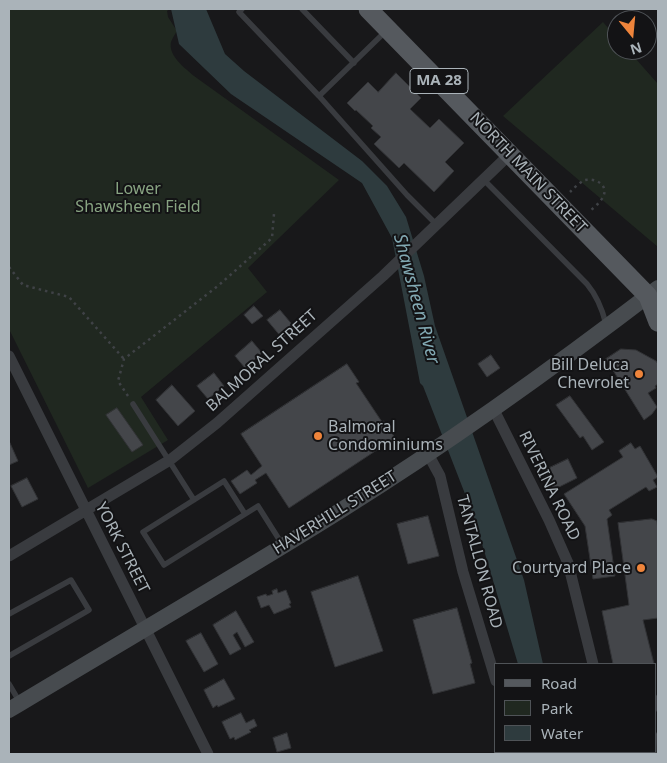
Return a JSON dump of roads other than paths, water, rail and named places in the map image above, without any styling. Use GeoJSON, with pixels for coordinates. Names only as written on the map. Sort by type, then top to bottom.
{"type":"FeatureCollection","features":[{"type":"Feature","properties":{"kind":"main road","name":"NORTH MAIN STREET"},"geometry":{"type":"LineString","coordinates":[[368,9],[578,224],[655,295],[658,322]]}},
{"type":"Feature","properties":{"kind":"main road","name":"HAVERHILL STREET"},"geometry":{"type":"LineString","coordinates":[[14,706],[342,510],[494,410],[606,327],[655,295]]}},
{"type":"Feature","properties":{"kind":"street","name":"BALMORAL STREET"},"geometry":{"type":"LineString","coordinates":[[9,556],[170,460],[217,423],[382,276],[510,154]]}},
{"type":"Feature","properties":{"kind":"street","name":"YORK STREET"},"geometry":{"type":"LineString","coordinates":[[9,356],[208,754]]}},
{"type":"Feature","properties":{"kind":"street","name":"RIVERINA ROAD"},"geometry":{"type":"LineString","coordinates":[[494,410],[568,563],[593,663]]}},
{"type":"Feature","properties":{"kind":"street","name":"TANTALLON ROAD"},"geometry":{"type":"LineString","coordinates":[[434,450],[463,572],[494,674]]}},
{"type":"Feature","properties":{"kind":"lane"},"geometry":{"type":"LineString","coordinates":[[242,9],[239,12],[319,96],[407,195],[436,224]]}},
{"type":"Feature","properties":{"kind":"lane"},"geometry":{"type":"LineString","coordinates":[[302,9],[354,62]]}},
{"type":"Feature","properties":{"kind":"lane"},"geometry":{"type":"LineString","coordinates":[[319,96],[388,30]]}},
{"type":"Feature","properties":{"kind":"lane"},"geometry":{"type":"LineString","coordinates":[[483,179],[587,284],[595,294],[603,310],[606,327]]}},
{"type":"Feature","properties":{"kind":"lane"},"geometry":{"type":"LineString","coordinates":[[133,404],[194,500]]}},
{"type":"Feature","properties":{"kind":"lane"},"geometry":{"type":"LineString","coordinates":[[244,514],[224,481],[143,532],[164,565],[258,506],[283,545]]}},
{"type":"Feature","properties":{"kind":"lane"},"geometry":{"type":"LineString","coordinates":[[9,614],[71,580],[89,610],[9,656]]}},
{"type":"Feature","properties":{"kind":"lane"},"geometry":{"type":"LineString","coordinates":[[9,684],[14,706]]}},
{"type":"Feature","properties":{"kind":"water","name":"Shawsheen River"},"geometry":{"type":"Polygon","coordinates":[[[171,9],[206,9],[225,54],[244,71],[362,161],[387,186],[406,217],[424,276],[435,326],[524,580],[543,663],[518,663],[474,517],[423,386],[420,383],[392,238],[362,183],[231,94],[179,44],[171,9]]]}},
{"type":"Feature","properties":{"kind":"place","name":"Bill Deluca Chevrolet"},"geometry":{"type":"Point","coordinates":[639,374]}},
{"type":"Feature","properties":{"kind":"place","name":"Balmoral Condominiums"},"geometry":{"type":"Point","coordinates":[318,436]}},
{"type":"Feature","properties":{"kind":"place","name":"Courtyard Place"},"geometry":{"type":"Point","coordinates":[641,568]}},
{"type":"Feature","properties":{"kind":"park label","name":"Lower Shawsheen Field"},"geometry":{"type":"Point","coordinates":[138,198]}}]}
